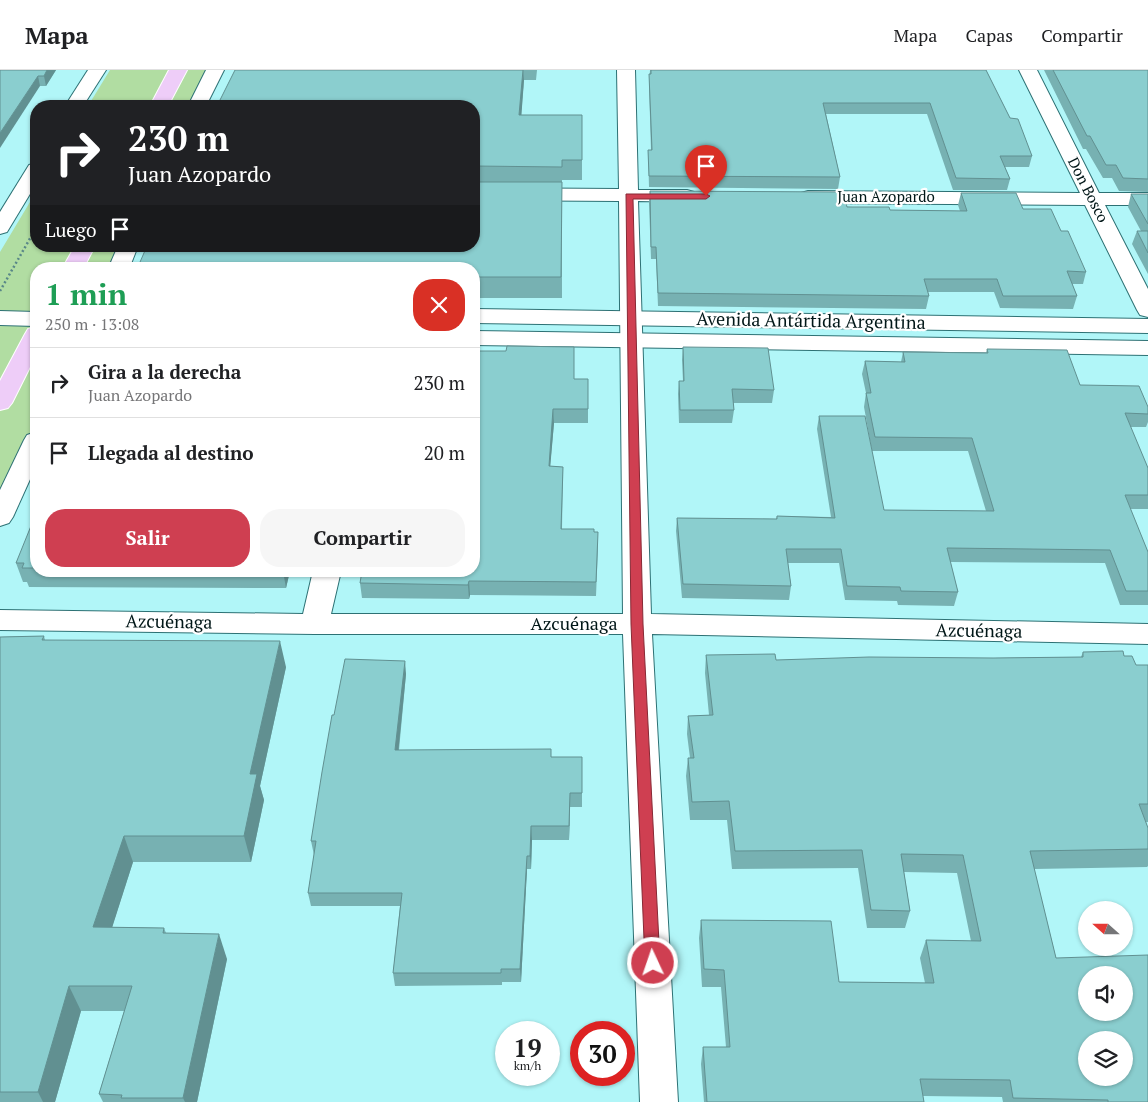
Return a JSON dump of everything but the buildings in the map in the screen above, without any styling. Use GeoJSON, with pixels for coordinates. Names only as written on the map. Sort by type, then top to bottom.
{"type":"FeatureCollection","features":[{"type":"Feature","properties":{"kind":"main road"},"geometry":{"type":"LineString","coordinates":[[162,100],[178,70]]}},
{"type":"Feature","properties":{"kind":"main road"},"geometry":{"type":"LineString","coordinates":[[0,402],[30,345]]}},
{"type":"Feature","properties":{"kind":"street"},"geometry":{"type":"LineString","coordinates":[[78,100],[97,70]]}},
{"type":"Feature","properties":{"kind":"street"},"geometry":{"type":"LineString","coordinates":[[200,100],[215,70]]}},
{"type":"Feature","properties":{"kind":"street"},"geometry":{"type":"LineString","coordinates":[[626,70],[637,624],[659,1102]]}},
{"type":"Feature","properties":{"kind":"street","name":"Don Bosco"},"geometry":{"type":"LineString","coordinates":[[1028,70],[1148,310]]}},
{"type":"Feature","properties":{"kind":"street"},"geometry":{"type":"LineString","coordinates":[[0,228],[30,178]]}},
{"type":"Feature","properties":{"kind":"street"},"geometry":{"type":"LineString","coordinates":[[480,194],[708,196]]}},
{"type":"Feature","properties":{"kind":"street","name":"Juan Azopardo"},"geometry":{"type":"LineString","coordinates":[[787,197],[1148,199]]}},
{"type":"Feature","properties":{"kind":"street","name":"Avenida Antártida Argentina"},"geometry":{"type":"LineString","coordinates":[[480,317],[632,330],[1148,348]]}},
{"type":"Feature","properties":{"kind":"street"},"geometry":{"type":"LineString","coordinates":[[0,318],[30,319]]}},
{"type":"Feature","properties":{"kind":"street","name":"Avenida Antártida Argentina"},"geometry":{"type":"LineString","coordinates":[[480,338],[632,330],[1148,326]]}},
{"type":"Feature","properties":{"kind":"street"},"geometry":{"type":"LineString","coordinates":[[0,517],[30,453]]}},
{"type":"Feature","properties":{"kind":"street"},"geometry":{"type":"LineString","coordinates":[[315,624],[326,577]]}},
{"type":"Feature","properties":{"kind":"street","name":"Azcuénaga"},"geometry":{"type":"LineString","coordinates":[[0,620],[315,624],[637,624],[1148,634]]}},
{"type":"Feature","properties":{"kind":"path"},"geometry":{"type":"LineString","coordinates":[[0,291],[30,238]]}},
{"type":"Feature","properties":{"kind":"green space"},"geometry":{"type":"Polygon","coordinates":[[[110,70],[207,70],[192,100],[92,100],[110,70]]]}},
{"type":"Feature","properties":{"kind":"green space"},"geometry":{"type":"Polygon","coordinates":[[[30,202],[30,252],[118,252],[113,262],[30,262],[30,434],[0,496],[0,252],[30,202]]]}},
{"type":"Feature","properties":{"kind":"route"},"geometry":{"type":"LineString","coordinates":[[653,963],[637,624],[629,196],[706,196]]}}]}
